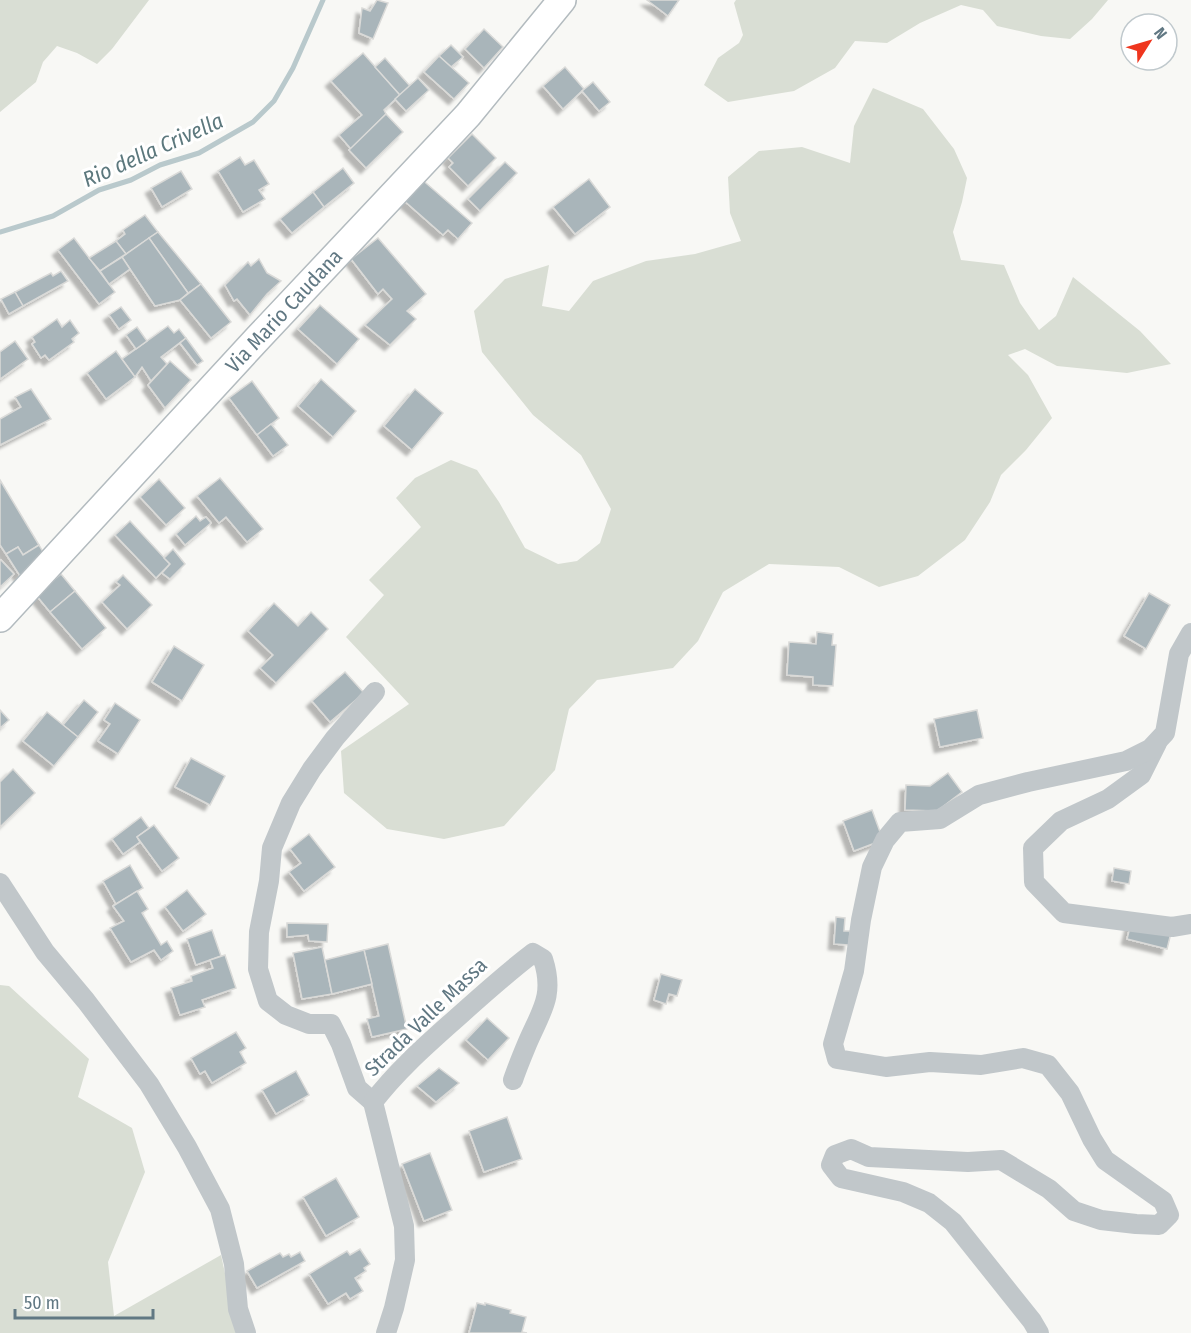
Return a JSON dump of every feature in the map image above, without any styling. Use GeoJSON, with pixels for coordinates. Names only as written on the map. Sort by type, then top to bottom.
{"type":"FeatureCollection","features":[{"type":"Feature","properties":{"kind":"main road","name":"Via Mario Caudana"},"geometry":{"type":"LineString","coordinates":[[0,618],[468,114],[562,0]]}},
{"type":"Feature","properties":{"kind":"street"},"geometry":{"type":"LineString","coordinates":[[1039,1333],[1032,1321],[953,1222],[929,1203],[903,1192],[841,1178],[831,1165],[836,1155],[852,1149],[869,1157],[879,1158],[968,1162],[1001,1160],[1049,1190],[1074,1210],[1101,1220],[1159,1225],[1169,1215],[1163,1201],[1105,1160],[1070,1093],[1048,1065],[1023,1058],[981,1065],[930,1062],[886,1067],[837,1059],[833,1044],[854,972],[861,920],[872,867],[885,840],[900,822],[940,819],[979,795],[1126,761],[1149,748],[1165,733],[1179,654],[1191,633]]}},
{"type":"Feature","properties":{"kind":"street"},"geometry":{"type":"LineString","coordinates":[[373,1102],[357,1088],[331,1024],[309,1023],[286,1015],[268,1001],[258,969],[258,960],[259,932],[269,881],[272,848],[291,803],[335,738],[375,692]]}},
{"type":"Feature","properties":{"kind":"street"},"geometry":{"type":"LineString","coordinates":[[1158,740],[1141,775],[1108,799],[1060,821],[1033,848],[1034,882],[1065,913],[1172,927],[1191,924]]}},
{"type":"Feature","properties":{"kind":"street"},"geometry":{"type":"LineString","coordinates":[[0,883],[45,952],[87,1001],[149,1084],[187,1147],[220,1209],[234,1264],[238,1309],[246,1333]]}},
{"type":"Feature","properties":{"kind":"street","name":"Strada Valle Massa"},"geometry":{"type":"LineString","coordinates":[[386,1333],[405,1260],[404,1226],[373,1102],[418,1052],[501,977],[533,953],[543,959],[548,975],[546,1003],[513,1080]]}},
{"type":"Feature","properties":{"kind":"shaded area"},"geometry":{"type":"Polygon","coordinates":[[[0,0],[149,0],[112,49],[97,64],[77,53],[57,46],[43,62],[36,82],[0,112],[0,0]]]}},
{"type":"Feature","properties":{"kind":"shaded area"},"geometry":{"type":"Polygon","coordinates":[[[736,0],[1108,0],[1070,39],[1041,36],[997,26],[983,10],[961,5],[920,23],[887,43],[855,41],[835,68],[794,91],[728,102],[704,85],[718,58],[739,43],[743,35],[734,3],[736,0]]]}},
{"type":"Feature","properties":{"kind":"shaded area"},"geometry":{"type":"Polygon","coordinates":[[[873,88],[923,109],[954,149],[967,178],[953,232],[961,260],[1004,265],[1020,303],[1039,330],[1056,316],[1073,277],[1140,331],[1171,364],[1127,373],[1057,366],[1025,349],[1008,355],[1028,375],[1052,418],[1026,450],[1001,475],[990,502],[965,540],[918,576],[879,587],[839,567],[769,564],[723,592],[698,641],[673,668],[597,680],[569,709],[555,770],[504,826],[444,839],[387,829],[344,793],[341,751],[409,704],[346,637],[384,595],[369,580],[421,527],[396,498],[415,478],[451,460],[477,470],[499,502],[525,548],[558,564],[577,561],[600,543],[611,509],[581,455],[533,415],[482,352],[474,311],[505,279],[549,265],[542,306],[569,311],[593,281],[646,261],[695,254],[741,241],[730,213],[728,177],[759,151],[802,147],[850,163],[854,126],[873,88]]]}},
{"type":"Feature","properties":{"kind":"shaded area"},"geometry":{"type":"Polygon","coordinates":[[[0,985],[9,986],[89,1059],[78,1097],[132,1128],[145,1172],[108,1262],[114,1316],[221,1255],[238,1333],[0,1333],[0,985]]]}},
{"type":"Feature","properties":{"kind":"building"},"geometry":{"type":"Polygon","coordinates":[[[377,0],[388,3],[373,39],[359,33],[362,8],[370,11],[377,0]]]}},
{"type":"Feature","properties":{"kind":"building"},"geometry":{"type":"Polygon","coordinates":[[[647,0],[679,0],[668,16],[647,0]]]}},
{"type":"Feature","properties":{"kind":"building"},"geometry":{"type":"Polygon","coordinates":[[[484,29],[503,47],[484,68],[465,49],[484,29]]]}},
{"type":"Feature","properties":{"kind":"building"},"geometry":{"type":"Polygon","coordinates":[[[451,45],[463,57],[451,67],[439,56],[451,45]]]}},
{"type":"Feature","properties":{"kind":"building"},"geometry":{"type":"Polygon","coordinates":[[[363,53],[400,95],[384,110],[386,114],[351,149],[339,135],[362,115],[331,81],[363,53]]]}},
{"type":"Feature","properties":{"kind":"building"},"geometry":{"type":"Polygon","coordinates":[[[439,56],[469,83],[454,99],[424,72],[439,56]]]}},
{"type":"Feature","properties":{"kind":"building"},"geometry":{"type":"Polygon","coordinates":[[[385,58],[410,86],[400,95],[375,67],[385,58]]]}},
{"type":"Feature","properties":{"kind":"building"},"geometry":{"type":"Polygon","coordinates":[[[565,67],[584,89],[563,109],[543,86],[565,67]]]}},
{"type":"Feature","properties":{"kind":"building"},"geometry":{"type":"Polygon","coordinates":[[[418,78],[429,90],[406,111],[395,99],[418,78]]]}},
{"type":"Feature","properties":{"kind":"building"},"geometry":{"type":"Polygon","coordinates":[[[593,82],[610,102],[599,111],[582,91],[593,82]]]}},
{"type":"Feature","properties":{"kind":"building"},"geometry":{"type":"Polygon","coordinates":[[[386,114],[403,132],[366,168],[349,150],[386,114]]]}},
{"type":"Feature","properties":{"kind":"building"},"geometry":{"type":"Polygon","coordinates":[[[472,134],[496,158],[468,186],[449,167],[453,163],[448,158],[472,134]]]}},
{"type":"Feature","properties":{"kind":"building"},"geometry":{"type":"Polygon","coordinates":[[[240,157],[245,165],[254,160],[269,184],[259,190],[265,199],[243,212],[218,171],[240,157]]]}},
{"type":"Feature","properties":{"kind":"building"},"geometry":{"type":"Polygon","coordinates":[[[505,162],[517,173],[480,211],[468,199],[505,162]]]}},
{"type":"Feature","properties":{"kind":"building"},"geometry":{"type":"Polygon","coordinates":[[[343,168],[354,183],[324,207],[313,192],[343,168]]]}},
{"type":"Feature","properties":{"kind":"building"},"geometry":{"type":"Polygon","coordinates":[[[181,171],[192,189],[162,207],[151,188],[181,171]]]}},
{"type":"Feature","properties":{"kind":"building"},"geometry":{"type":"Polygon","coordinates":[[[419,177],[472,223],[458,239],[448,230],[443,235],[401,198],[419,177]]]}},
{"type":"Feature","properties":{"kind":"building"},"geometry":{"type":"Polygon","coordinates":[[[589,179],[610,207],[575,234],[553,207],[589,179]]]}},
{"type":"Feature","properties":{"kind":"building"},"geometry":{"type":"Polygon","coordinates":[[[313,192],[324,207],[292,233],[280,219],[313,192]]]}},
{"type":"Feature","properties":{"kind":"building"},"geometry":{"type":"Polygon","coordinates":[[[145,215],[158,232],[126,254],[116,241],[125,234],[123,230],[145,215]]]}},
{"type":"Feature","properties":{"kind":"building"},"geometry":{"type":"Polygon","coordinates":[[[158,232],[201,284],[188,293],[149,238],[158,232]]]}},
{"type":"Feature","properties":{"kind":"building"},"geometry":{"type":"Polygon","coordinates":[[[74,238],[115,292],[99,304],[58,250],[74,238]]]}},
{"type":"Feature","properties":{"kind":"building"},"geometry":{"type":"Polygon","coordinates":[[[149,238],[188,293],[180,300],[155,306],[122,257],[149,238]]]}},
{"type":"Feature","properties":{"kind":"building"},"geometry":{"type":"Polygon","coordinates":[[[378,238],[426,294],[407,311],[416,319],[390,345],[365,325],[392,299],[383,289],[378,294],[351,259],[378,238]]]}},
{"type":"Feature","properties":{"kind":"building"},"geometry":{"type":"Polygon","coordinates":[[[116,241],[126,254],[100,271],[89,258],[116,241]]]}},
{"type":"Feature","properties":{"kind":"building"},"geometry":{"type":"Polygon","coordinates":[[[122,257],[130,269],[109,284],[100,271],[122,257]]]}},
{"type":"Feature","properties":{"kind":"building"},"geometry":{"type":"Polygon","coordinates":[[[259,259],[267,273],[281,281],[250,315],[237,299],[234,301],[225,285],[248,262],[251,266],[259,259]]]}},
{"type":"Feature","properties":{"kind":"building"},"geometry":{"type":"Polygon","coordinates":[[[61,271],[68,281],[23,306],[15,292],[51,273],[53,276],[61,271]]]}},
{"type":"Feature","properties":{"kind":"building"},"geometry":{"type":"Polygon","coordinates":[[[201,284],[231,322],[211,338],[180,300],[201,284]]]}},
{"type":"Feature","properties":{"kind":"building"},"geometry":{"type":"Polygon","coordinates":[[[15,292],[23,306],[9,314],[1,299],[15,292]]]}},
{"type":"Feature","properties":{"kind":"building"},"geometry":{"type":"Polygon","coordinates":[[[320,305],[359,339],[337,364],[298,329],[320,305]]]}},
{"type":"Feature","properties":{"kind":"building"},"geometry":{"type":"Polygon","coordinates":[[[121,307],[131,320],[119,329],[109,315],[121,307]]]}},
{"type":"Feature","properties":{"kind":"building"},"geometry":{"type":"Polygon","coordinates":[[[57,319],[62,327],[70,320],[79,333],[72,339],[74,342],[49,360],[45,355],[41,358],[32,344],[35,342],[32,337],[57,319]]]}},
{"type":"Feature","properties":{"kind":"building"},"geometry":{"type":"Polygon","coordinates":[[[168,326],[174,333],[179,329],[186,338],[161,357],[167,364],[151,381],[142,367],[135,377],[122,359],[168,326]]]}},
{"type":"Feature","properties":{"kind":"building"},"geometry":{"type":"Polygon","coordinates":[[[137,327],[147,341],[136,349],[126,335],[137,327]]]}},
{"type":"Feature","properties":{"kind":"building"},"geometry":{"type":"Polygon","coordinates":[[[186,338],[203,361],[197,365],[180,343],[186,338]]]}},
{"type":"Feature","properties":{"kind":"building"},"geometry":{"type":"Polygon","coordinates":[[[15,341],[28,359],[0,379],[0,352],[15,341]]]}},
{"type":"Feature","properties":{"kind":"building"},"geometry":{"type":"Polygon","coordinates":[[[116,351],[135,377],[106,399],[87,373],[116,351]]]}},
{"type":"Feature","properties":{"kind":"building"},"geometry":{"type":"Polygon","coordinates":[[[170,361],[191,380],[165,408],[148,385],[170,361]]]}},
{"type":"Feature","properties":{"kind":"building"},"geometry":{"type":"Polygon","coordinates":[[[321,379],[356,411],[333,437],[298,406],[321,379]]]}},
{"type":"Feature","properties":{"kind":"building"},"geometry":{"type":"Polygon","coordinates":[[[252,381],[279,418],[257,435],[229,398],[252,381]]]}},
{"type":"Feature","properties":{"kind":"building"},"geometry":{"type":"Polygon","coordinates":[[[31,389],[51,419],[0,445],[0,419],[21,407],[15,397],[31,389]]]}},
{"type":"Feature","properties":{"kind":"building"},"geometry":{"type":"Polygon","coordinates":[[[415,389],[443,413],[412,450],[384,426],[415,389]]]}},
{"type":"Feature","properties":{"kind":"building"},"geometry":{"type":"Polygon","coordinates":[[[271,424],[288,445],[273,456],[257,435],[271,424]]]}},
{"type":"Feature","properties":{"kind":"building"},"geometry":{"type":"Polygon","coordinates":[[[220,478],[263,529],[247,542],[226,517],[219,523],[197,496],[220,478]]]}},
{"type":"Feature","properties":{"kind":"building"},"geometry":{"type":"Polygon","coordinates":[[[159,479],[185,508],[166,525],[140,497],[159,479]]]}},
{"type":"Feature","properties":{"kind":"building"},"geometry":{"type":"Polygon","coordinates":[[[0,480],[39,545],[23,555],[18,547],[6,554],[0,545],[0,480]]]}},
{"type":"Feature","properties":{"kind":"building"},"geometry":{"type":"Polygon","coordinates":[[[196,516],[200,521],[206,517],[211,523],[185,545],[176,534],[196,516]]]}},
{"type":"Feature","properties":{"kind":"building"},"geometry":{"type":"Polygon","coordinates":[[[130,521],[170,564],[156,578],[115,535],[130,521]]]}},
{"type":"Feature","properties":{"kind":"building"},"geometry":{"type":"Polygon","coordinates":[[[39,545],[43,552],[20,576],[6,554],[18,547],[23,555],[39,545]]]}},
{"type":"Feature","properties":{"kind":"building"},"geometry":{"type":"Polygon","coordinates":[[[173,549],[185,564],[170,579],[162,573],[170,564],[164,558],[173,549]]]}},
{"type":"Feature","properties":{"kind":"building"},"geometry":{"type":"Polygon","coordinates":[[[0,561],[14,574],[0,587],[0,561]]]}},
{"type":"Feature","properties":{"kind":"building"},"geometry":{"type":"Polygon","coordinates":[[[61,574],[75,591],[50,612],[36,595],[61,574]]]}},
{"type":"Feature","properties":{"kind":"building"},"geometry":{"type":"Polygon","coordinates":[[[123,575],[152,605],[127,629],[102,602],[120,585],[116,582],[123,575]]]}},
{"type":"Feature","properties":{"kind":"building"},"geometry":{"type":"Polygon","coordinates":[[[75,591],[106,628],[82,649],[50,612],[75,591]]]}},
{"type":"Feature","properties":{"kind":"building"},"geometry":{"type":"Polygon","coordinates":[[[1149,593],[1170,605],[1146,649],[1124,636],[1149,593]]]}},
{"type":"Feature","properties":{"kind":"building"},"geometry":{"type":"Polygon","coordinates":[[[274,603],[298,626],[311,612],[328,629],[276,683],[260,668],[273,655],[248,631],[274,603]]]}},
{"type":"Feature","properties":{"kind":"building"},"geometry":{"type":"Polygon","coordinates":[[[817,632],[833,634],[832,645],[836,645],[833,686],[813,685],[813,677],[787,675],[789,642],[816,644],[817,632]]]}},
{"type":"Feature","properties":{"kind":"building"},"geometry":{"type":"Polygon","coordinates":[[[174,646],[204,665],[182,701],[152,682],[174,646]]]}},
{"type":"Feature","properties":{"kind":"building"},"geometry":{"type":"Polygon","coordinates":[[[345,672],[364,693],[330,722],[312,701],[345,672]]]}},
{"type":"Feature","properties":{"kind":"building"},"geometry":{"type":"Polygon","coordinates":[[[84,700],[98,712],[78,737],[63,725],[84,700]]]}},
{"type":"Feature","properties":{"kind":"building"},"geometry":{"type":"Polygon","coordinates":[[[115,703],[140,720],[118,754],[98,741],[110,724],[104,720],[115,703]]]}},
{"type":"Feature","properties":{"kind":"building"},"geometry":{"type":"Polygon","coordinates":[[[0,710],[9,720],[0,728],[0,710]]]}},
{"type":"Feature","properties":{"kind":"building"},"geometry":{"type":"Polygon","coordinates":[[[977,710],[983,738],[940,747],[934,719],[977,710]]]}},
{"type":"Feature","properties":{"kind":"building"},"geometry":{"type":"Polygon","coordinates":[[[47,712],[78,737],[54,766],[23,741],[47,712]]]}},
{"type":"Feature","properties":{"kind":"building"},"geometry":{"type":"Polygon","coordinates":[[[191,758],[225,776],[210,805],[175,787],[191,758]]]}},
{"type":"Feature","properties":{"kind":"building"},"geometry":{"type":"Polygon","coordinates":[[[13,769],[35,793],[0,827],[0,782],[13,769]]]}},
{"type":"Feature","properties":{"kind":"building"},"geometry":{"type":"Polygon","coordinates":[[[948,773],[962,792],[937,811],[905,810],[906,785],[930,786],[948,773]]]}},
{"type":"Feature","properties":{"kind":"building"},"geometry":{"type":"Polygon","coordinates":[[[872,810],[883,840],[854,851],[843,821],[872,810]]]}},
{"type":"Feature","properties":{"kind":"building"},"geometry":{"type":"Polygon","coordinates":[[[141,817],[149,828],[137,837],[140,842],[123,854],[112,839],[141,817]]]}},
{"type":"Feature","properties":{"kind":"building"},"geometry":{"type":"Polygon","coordinates":[[[154,825],[179,858],[162,871],[137,837],[154,825]]]}},
{"type":"Feature","properties":{"kind":"building"},"geometry":{"type":"Polygon","coordinates":[[[309,834],[335,867],[304,891],[289,872],[301,863],[290,849],[309,834]]]}},
{"type":"Feature","properties":{"kind":"building"},"geometry":{"type":"Polygon","coordinates":[[[130,865],[143,888],[116,904],[103,881],[130,865]]]}},
{"type":"Feature","properties":{"kind":"building"},"geometry":{"type":"Polygon","coordinates":[[[1114,868],[1131,871],[1129,884],[1112,881],[1114,868]]]}},
{"type":"Feature","properties":{"kind":"building"},"geometry":{"type":"Polygon","coordinates":[[[187,890],[206,914],[183,931],[165,907],[187,890]]]}},
{"type":"Feature","properties":{"kind":"building"},"geometry":{"type":"Polygon","coordinates":[[[137,891],[148,909],[142,913],[161,945],[167,941],[173,951],[161,960],[154,950],[131,962],[110,928],[124,921],[113,906],[137,891]]]}},
{"type":"Feature","properties":{"kind":"building"},"geometry":{"type":"Polygon","coordinates":[[[836,917],[845,918],[844,931],[850,931],[849,945],[834,944],[836,917]]]}},
{"type":"Feature","properties":{"kind":"building"},"geometry":{"type":"Polygon","coordinates":[[[287,923],[328,924],[327,942],[309,941],[308,935],[287,937],[287,923]]]}},
{"type":"Feature","properties":{"kind":"building"},"geometry":{"type":"Polygon","coordinates":[[[1131,923],[1171,933],[1167,949],[1127,939],[1131,923]]]}},
{"type":"Feature","properties":{"kind":"building"},"geometry":{"type":"Polygon","coordinates":[[[212,930],[221,956],[196,965],[187,939],[212,930]]]}},
{"type":"Feature","properties":{"kind":"building"},"geometry":{"type":"Polygon","coordinates":[[[388,944],[407,1029],[372,1037],[367,1019],[379,1016],[364,950],[388,944]]]}},
{"type":"Feature","properties":{"kind":"building"},"geometry":{"type":"Polygon","coordinates":[[[322,947],[332,994],[302,999],[293,953],[322,947]]]}},
{"type":"Feature","properties":{"kind":"building"},"geometry":{"type":"Polygon","coordinates":[[[364,950],[372,984],[332,994],[325,960],[364,950]]]}},
{"type":"Feature","properties":{"kind":"building"},"geometry":{"type":"Polygon","coordinates":[[[225,955],[236,988],[202,1000],[205,1007],[180,1015],[171,988],[192,981],[191,976],[213,968],[210,960],[225,955]]]}},
{"type":"Feature","properties":{"kind":"building"},"geometry":{"type":"Polygon","coordinates":[[[661,974],[682,980],[677,996],[669,994],[666,1004],[654,1000],[661,974]]]}},
{"type":"Feature","properties":{"kind":"building"},"geometry":{"type":"Polygon","coordinates":[[[487,1018],[509,1038],[488,1060],[466,1040],[487,1018]]]}},
{"type":"Feature","properties":{"kind":"building"},"geometry":{"type":"Polygon","coordinates":[[[236,1032],[246,1048],[240,1052],[246,1063],[212,1083],[205,1071],[200,1074],[191,1058],[236,1032]]]}},
{"type":"Feature","properties":{"kind":"building"},"geometry":{"type":"Polygon","coordinates":[[[439,1068],[459,1083],[436,1102],[417,1086],[439,1068]]]}},
{"type":"Feature","properties":{"kind":"building"},"geometry":{"type":"Polygon","coordinates":[[[296,1071],[309,1095],[276,1114],[262,1090],[296,1071]]]}},
{"type":"Feature","properties":{"kind":"building"},"geometry":{"type":"Polygon","coordinates":[[[507,1117],[522,1159],[484,1172],[469,1131],[507,1117]]]}},
{"type":"Feature","properties":{"kind":"building"},"geometry":{"type":"Polygon","coordinates":[[[430,1153],[452,1210],[424,1221],[402,1164],[430,1153]]]}},
{"type":"Feature","properties":{"kind":"building"},"geometry":{"type":"Polygon","coordinates":[[[336,1178],[359,1217],[326,1236],[303,1197],[336,1178]]]}},
{"type":"Feature","properties":{"kind":"building"},"geometry":{"type":"Polygon","coordinates":[[[360,1249],[370,1264],[364,1268],[366,1271],[355,1278],[363,1291],[350,1299],[346,1293],[328,1304],[309,1274],[347,1251],[350,1255],[360,1249]]]}},
{"type":"Feature","properties":{"kind":"building"},"geometry":{"type":"Polygon","coordinates":[[[300,1252],[305,1261],[257,1288],[247,1271],[280,1253],[283,1257],[289,1254],[291,1257],[300,1252]]]}},
{"type":"Feature","properties":{"kind":"building"},"geometry":{"type":"Polygon","coordinates":[[[477,1303],[511,1310],[510,1313],[526,1317],[522,1332],[527,1333],[469,1333],[477,1303]]]}},
{"type":"Feature","properties":{"kind":"waterway","name":"Rio della Crivella"},"geometry":{"type":"LineString","coordinates":[[0,232],[53,216],[99,190],[131,180],[160,165],[199,153],[253,122],[274,101],[293,68],[323,0]]}}]}
